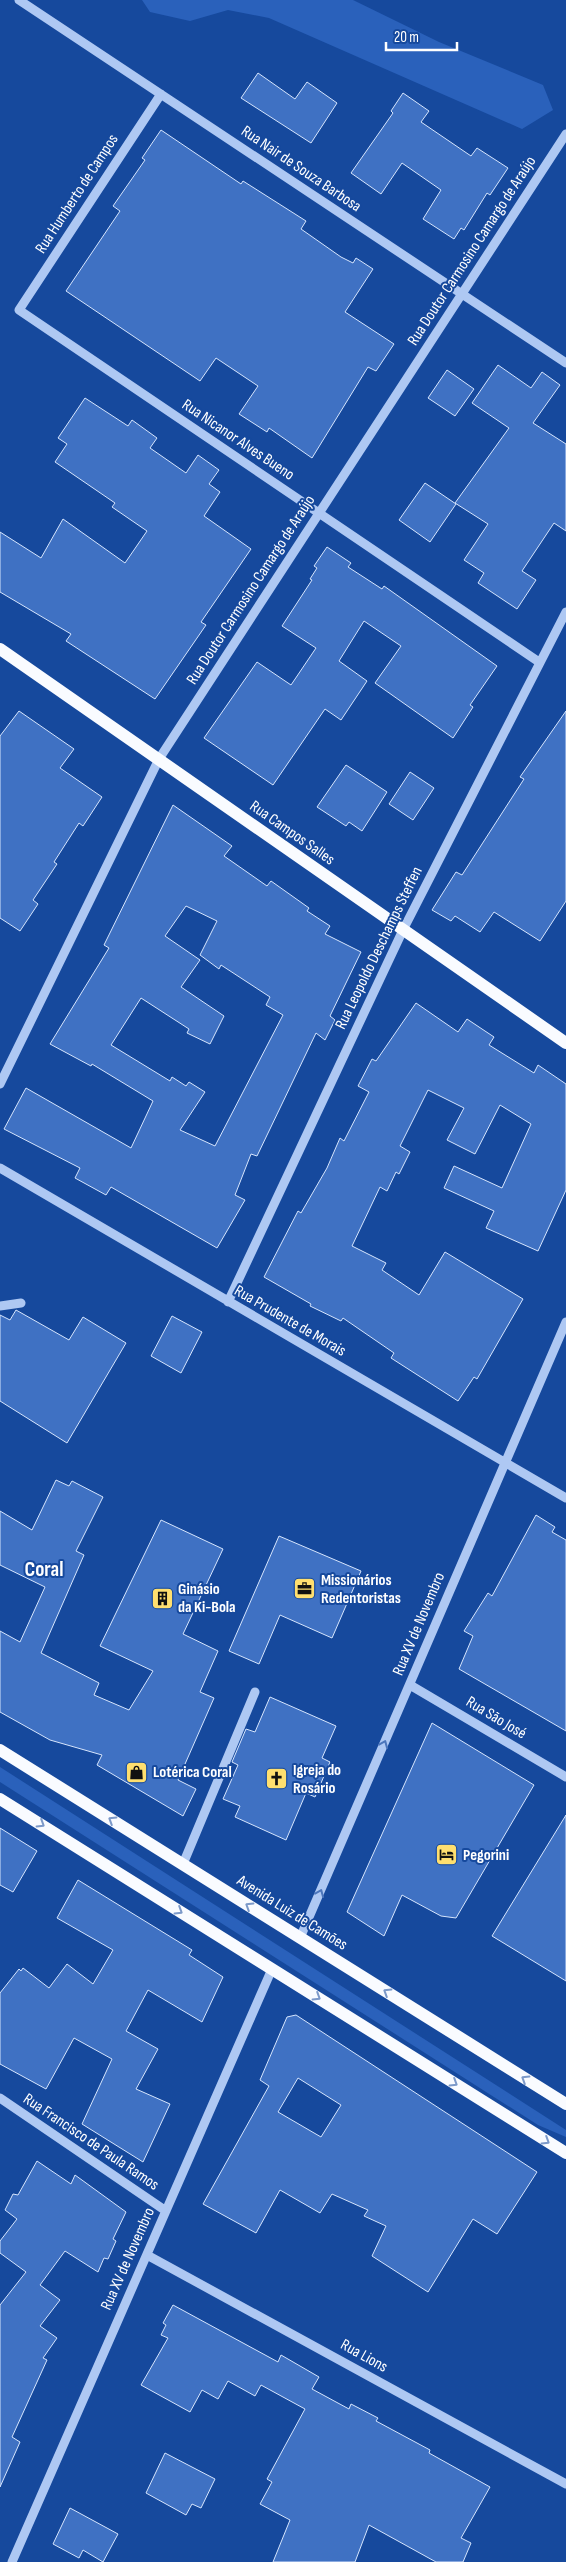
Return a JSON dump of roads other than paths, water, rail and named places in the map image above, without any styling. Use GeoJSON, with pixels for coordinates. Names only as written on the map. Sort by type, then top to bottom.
{"type":"FeatureCollection","features":[{"type":"Feature","properties":{"kind":"main road","name":"Rua Campos Salles"},"geometry":{"type":"LineString","coordinates":[[0,649],[566,1043]]}},
{"type":"Feature","properties":{"kind":"main road","name":"Avenida Luiz de Camões"},"geometry":{"type":"LineString","coordinates":[[0,1750],[566,2104]]}},
{"type":"Feature","properties":{"kind":"main road"},"geometry":{"type":"LineString","coordinates":[[0,1798],[566,2153]]}},
{"type":"Feature","properties":{"kind":"street","name":"Rua Nair de Souza Barbosa"},"geometry":{"type":"LineString","coordinates":[[19,0],[566,363]]}},
{"type":"Feature","properties":{"kind":"street","name":"Rua Humberto de Campos"},"geometry":{"type":"LineString","coordinates":[[18,310],[161,94]]}},
{"type":"Feature","properties":{"kind":"street","name":"Rua Doutor Carmosino Camargo de Araújo"},"geometry":{"type":"LineString","coordinates":[[0,1084],[158,759],[566,134]]}},
{"type":"Feature","properties":{"kind":"street","name":"Rua Nicanor Alves Bueno"},"geometry":{"type":"LineString","coordinates":[[18,310],[539,662]]}},
{"type":"Feature","properties":{"kind":"street","name":"Rua Leopoldo Deschamps Steffen"},"geometry":{"type":"LineString","coordinates":[[228,1302],[403,930],[566,612]]}},
{"type":"Feature","properties":{"kind":"street","name":"Rua Prudente de Morais"},"geometry":{"type":"LineString","coordinates":[[0,1168],[566,1498]]}},
{"type":"Feature","properties":{"kind":"street"},"geometry":{"type":"LineString","coordinates":[[0,1306],[21,1302]]}},
{"type":"Feature","properties":{"kind":"street","name":"Rua XV de Novembro"},"geometry":{"type":"LineString","coordinates":[[300,1938],[566,1322]]}},
{"type":"Feature","properties":{"kind":"street","name":"Rua São José"},"geometry":{"type":"LineString","coordinates":[[410,1684],[566,1778]]}},
{"type":"Feature","properties":{"kind":"street"},"geometry":{"type":"LineString","coordinates":[[183,1864],[255,1692]]}},
{"type":"Feature","properties":{"kind":"street","name":"Rua XV de Novembro"},"geometry":{"type":"LineString","coordinates":[[12,2562],[272,1969]]}},
{"type":"Feature","properties":{"kind":"street","name":"Rua Francisco de Paula Ramos"},"geometry":{"type":"LineString","coordinates":[[0,2098],[166,2211]]}},
{"type":"Feature","properties":{"kind":"street","name":"Rua Lions"},"geometry":{"type":"LineString","coordinates":[[147,2255],[566,2484]]}},
{"type":"Feature","properties":{"kind":"place","name":"Missionários Redentoristas"},"geometry":{"type":"Point","coordinates":[305,1589]}},
{"type":"Feature","properties":{"kind":"place","name":"Ginásio da Ki-Bola"},"geometry":{"type":"Point","coordinates":[162,1598]}},
{"type":"Feature","properties":{"kind":"place","name":"Lotérica Coral"},"geometry":{"type":"Point","coordinates":[137,1772]}},
{"type":"Feature","properties":{"kind":"place","name":"Igreja do Rosário"},"geometry":{"type":"Point","coordinates":[277,1779]}},
{"type":"Feature","properties":{"kind":"place","name":"Pegorini"},"geometry":{"type":"Point","coordinates":[447,1855]}},
{"type":"Feature","properties":{"kind":"district","name":"Coral"},"geometry":{"type":"Point","coordinates":[44,1569]}}]}
